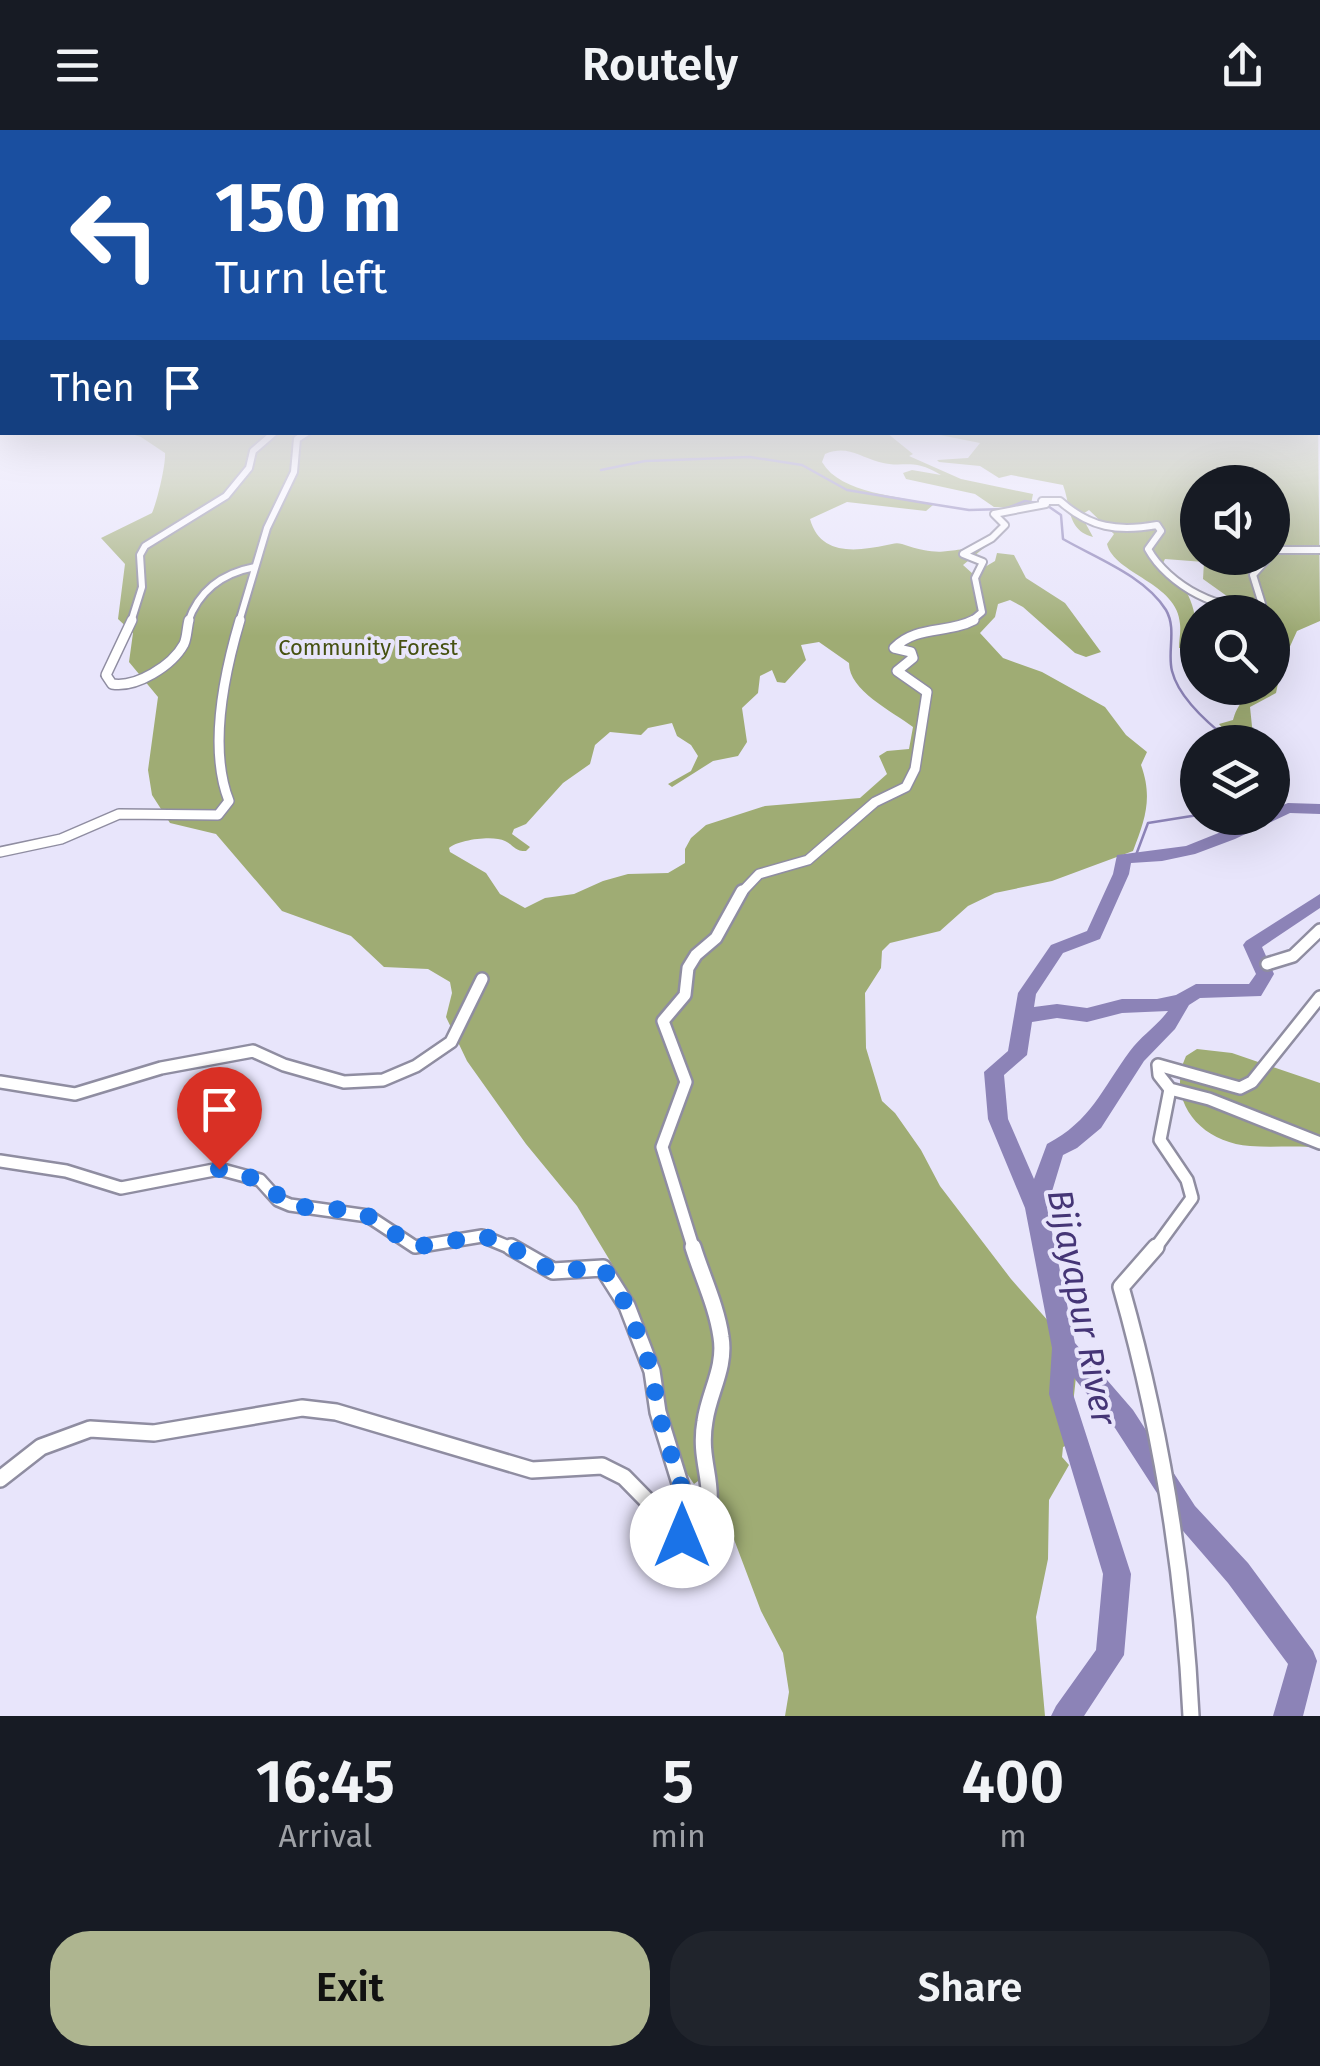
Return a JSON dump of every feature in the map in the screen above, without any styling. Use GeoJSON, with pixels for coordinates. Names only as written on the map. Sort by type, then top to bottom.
{"type":"FeatureCollection","features":[{"type":"Feature","properties":{"kind":"street"},"geometry":{"type":"LineString","coordinates":[[235,488],[224,499],[145,546],[140,555],[136,620],[113,652],[106,674],[112,684],[131,684],[151,674],[184,644],[184,634],[208,587],[235,569],[255,567]]}},
{"type":"Feature","properties":{"kind":"street"},"geometry":{"type":"LineString","coordinates":[[0,852],[61,839],[118,814],[218,816],[229,801],[218,774],[224,687],[234,636],[275,508],[286,488]]}},
{"type":"Feature","properties":{"kind":"street"},"geometry":{"type":"LineString","coordinates":[[0,1479],[41,1447],[90,1429],[154,1433],[247,1415],[319,1408],[532,1470],[608,1467],[638,1492],[666,1525],[693,1540],[702,1532],[711,1510],[702,1450],[705,1418],[721,1370],[720,1337],[662,1147],[686,1082],[663,1021],[685,995],[688,968],[731,916],[738,894],[759,874],[808,860],[875,802],[906,787],[915,770],[927,692],[897,672],[913,658],[911,652],[894,648],[906,636],[952,630],[978,618],[982,612],[975,578],[984,562],[963,554],[992,538],[1004,525],[994,514],[1029,510],[1046,504],[1042,501],[1054,500],[1066,503],[1081,520],[1113,528],[1158,526],[1160,531],[1148,549],[1156,565],[1193,591],[1244,610],[1262,604],[1253,575]]}},
{"type":"Feature","properties":{"kind":"street"},"geometry":{"type":"LineString","coordinates":[[1290,550],[1320,550]]}},
{"type":"Feature","properties":{"kind":"street"},"geometry":{"type":"LineString","coordinates":[[1267,964],[1293,956],[1320,930]]}},
{"type":"Feature","properties":{"kind":"street"},"geometry":{"type":"LineString","coordinates":[[0,1082],[74,1094],[161,1068],[253,1051],[284,1065],[344,1082],[383,1080],[437,1054],[450,1042],[482,979]]}},
{"type":"Feature","properties":{"kind":"street"},"geometry":{"type":"LineString","coordinates":[[1320,998],[1252,1082],[1240,1088],[1158,1065],[1159,1075],[1170,1090],[1209,1099],[1320,1144]]}},
{"type":"Feature","properties":{"kind":"street"},"geometry":{"type":"LineString","coordinates":[[1170,1090],[1160,1140],[1187,1180],[1192,1198],[1147,1260],[1120,1287],[1167,1467],[1189,1638],[1191,1716]]}},
{"type":"Feature","properties":{"kind":"street"},"geometry":{"type":"LineString","coordinates":[[0,1161],[66,1172],[121,1188],[219,1169],[260,1180],[290,1206],[349,1210],[368,1216],[415,1247],[482,1236],[500,1241],[553,1271],[603,1268],[627,1306],[652,1371],[658,1412],[683,1493],[678,1532]]}},
{"type":"Feature","properties":{"kind":"green space","name":"Community Forest"},"geometry":{"type":"Polygon","coordinates":[[[159,488],[860,488],[933,505],[926,511],[847,502],[810,519],[815,531],[830,545],[862,549],[896,543],[936,552],[985,547],[963,565],[973,574],[995,561],[997,553],[1014,555],[1026,578],[1065,603],[1101,652],[1086,657],[1075,653],[1010,600],[998,604],[995,617],[980,633],[1003,658],[1042,672],[1105,707],[1126,735],[1147,752],[1141,765],[1146,809],[1133,851],[1052,881],[995,893],[968,906],[940,931],[890,943],[882,951],[881,968],[865,993],[866,1048],[882,1101],[895,1113],[940,1186],[1011,1279],[1066,1341],[1077,1368],[1073,1404],[1081,1439],[1063,1447],[1062,1457],[1069,1465],[1049,1500],[1048,1559],[1036,1617],[1045,1716],[785,1716],[789,1692],[783,1653],[761,1611],[709,1473],[694,1484],[681,1465],[659,1390],[659,1367],[612,1264],[577,1206],[526,1144],[467,1061],[446,1017],[452,993],[450,982],[428,969],[384,967],[351,936],[282,911],[216,834],[170,823],[152,795],[148,770],[158,697],[129,662],[133,633],[118,619],[125,564],[101,538],[152,513],[159,488]],[[819,642],[801,645],[806,660],[785,683],[777,682],[772,670],[760,676],[758,693],[742,708],[747,742],[738,756],[713,761],[672,787],[668,784],[691,771],[698,756],[691,745],[677,736],[672,723],[648,728],[641,735],[610,732],[595,745],[590,764],[563,783],[526,824],[514,829],[512,834],[530,847],[526,851],[500,839],[484,838],[453,845],[450,852],[486,873],[500,894],[525,908],[545,898],[574,894],[628,874],[668,873],[685,863],[685,849],[691,838],[706,825],[765,806],[860,798],[887,774],[879,756],[887,751],[909,749],[913,727],[864,691],[849,663],[819,642]]]}},
{"type":"Feature","properties":{"kind":"green space","name":"Community Forest"},"geometry":{"type":"Polygon","coordinates":[[[947,488],[1004,488],[1033,494],[1031,504],[1014,508],[994,507],[975,494],[947,488]]]}},
{"type":"Feature","properties":{"kind":"green space"},"geometry":{"type":"Polygon","coordinates":[[[1064,488],[1180,488],[1180,560],[1165,559],[1163,563],[1188,595],[1180,595],[1180,624],[1169,598],[1112,554],[1107,544],[1114,534],[1089,510],[1081,515],[1093,537],[1074,523],[1064,488]]]}},
{"type":"Feature","properties":{"kind":"green space"},"geometry":{"type":"Polygon","coordinates":[[[1290,488],[1319,488],[1320,621],[1297,631],[1290,646],[1290,595],[1225,595],[1203,579],[1203,575],[1290,575],[1290,488]]]}},
{"type":"Feature","properties":{"kind":"green space"},"geometry":{"type":"Polygon","coordinates":[[[1254,705],[1250,707],[1252,725],[1220,725],[1233,720],[1239,706],[1254,705]]]}},
{"type":"Feature","properties":{"kind":"green space"},"geometry":{"type":"Polygon","coordinates":[[[1197,1049],[1232,1053],[1320,1083],[1320,1148],[1233,1143],[1203,1128],[1184,1104],[1180,1089],[1186,1056],[1197,1049]]]}},
{"type":"Feature","properties":{"kind":"waterway"},"geometry":{"type":"LineString","coordinates":[[843,488],[969,510],[1005,509],[1025,501],[1037,503]]}},
{"type":"Feature","properties":{"kind":"waterway"},"geometry":{"type":"LineString","coordinates":[[1045,504],[1061,515],[1063,539],[1119,569],[1157,598],[1169,617],[1171,664],[1176,681],[1181,692],[1212,725]]}},
{"type":"Feature","properties":{"kind":"waterway","name":"Bijayapur River"},"geometry":{"type":"LineString","coordinates":[[1290,808],[1320,809]]}},
{"type":"Feature","properties":{"kind":"waterway"},"geometry":{"type":"LineString","coordinates":[[1136,855],[1148,823],[1180,818]]}},
{"type":"Feature","properties":{"kind":"waterway","name":"Bijayapur River"},"geometry":{"type":"LineString","coordinates":[[1023,1016],[1027,993],[1057,949],[1094,935],[1121,874],[1123,859],[1190,850],[1230,835]]}},
{"type":"Feature","properties":{"kind":"waterway"},"geometry":{"type":"LineString","coordinates":[[1181,1001],[1196,991],[1254,991],[1265,974],[1252,945],[1320,900]]}},
{"type":"Feature","properties":{"kind":"waterway"},"geometry":{"type":"LineString","coordinates":[[1023,1016],[1057,1011],[1087,1015],[1122,1006],[1181,1001]]}},
{"type":"Feature","properties":{"kind":"waterway"},"geometry":{"type":"LineString","coordinates":[[1036,1208],[1054,1150],[1093,1122],[1143,1048],[1173,1018],[1181,1001]]}},
{"type":"Feature","properties":{"kind":"waterway","name":"Bijayapur River"},"geometry":{"type":"LineString","coordinates":[[1023,1016],[1017,1055],[994,1072],[998,1119],[1036,1208]]}},
{"type":"Feature","properties":{"kind":"waterway","name":"Bijayapur River"},"geometry":{"type":"LineString","coordinates":[[1036,1208],[1064,1348]]}},
{"type":"Feature","properties":{"kind":"waterway"},"geometry":{"type":"LineString","coordinates":[[1064,1348],[1124,1419],[1186,1515],[1238,1573],[1303,1661],[1288,1716]]}},
{"type":"Feature","properties":{"kind":"waterway","name":"Bijayapur River"},"geometry":{"type":"LineString","coordinates":[[1064,1348],[1061,1394],[1117,1574],[1110,1655],[1066,1716]]}},
{"type":"Feature","properties":{"kind":"route"},"geometry":{"type":"LineString","coordinates":[[219,1169],[260,1180],[278,1200],[290,1206],[359,1212],[415,1247],[482,1236],[500,1241],[553,1271],[603,1268],[627,1306],[648,1357],[658,1412],[681,1481],[683,1506],[677,1526],[682,1536]]}}]}
